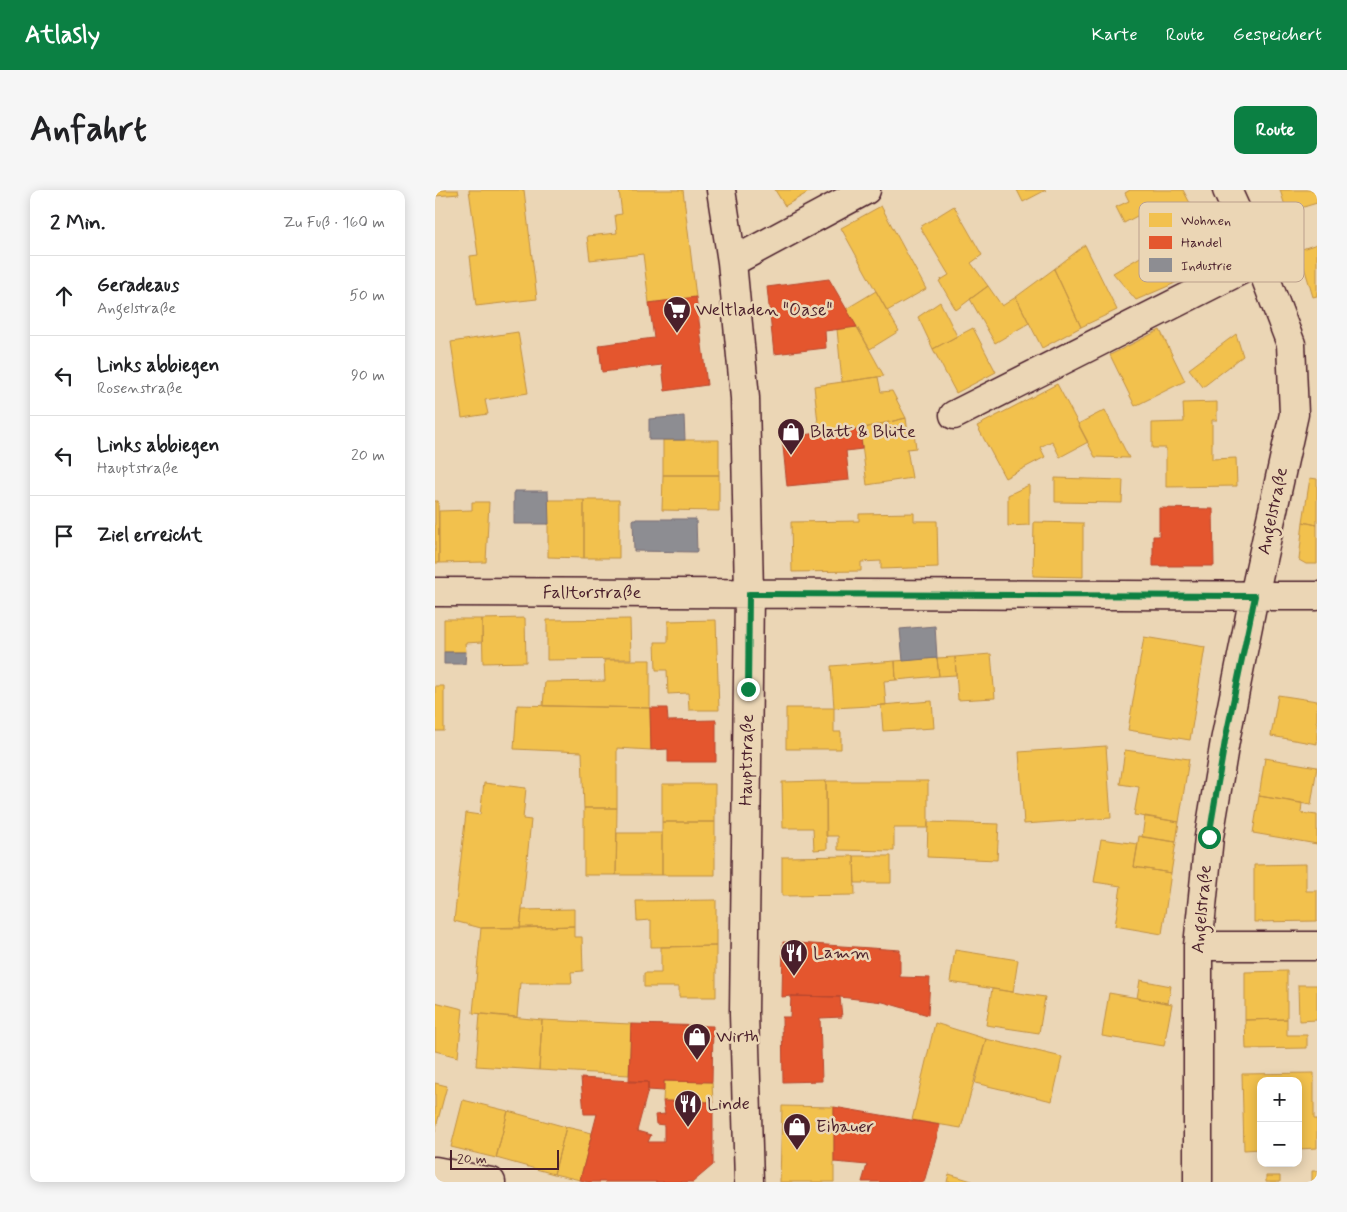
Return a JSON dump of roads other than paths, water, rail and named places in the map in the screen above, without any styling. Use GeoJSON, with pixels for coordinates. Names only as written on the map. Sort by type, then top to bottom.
{"type":"FeatureCollection","features":[{"type":"Feature","properties":{"kind":"street","name":"Hauptstraße"},"geometry":{"type":"LineString","coordinates":[[721,190],[732,262],[745,398],[749,594],[744,1014],[749,1182]]}},
{"type":"Feature","properties":{"kind":"street"},"geometry":{"type":"LineString","coordinates":[[732,262],[866,190]]}},
{"type":"Feature","properties":{"kind":"street","name":"Angelstraße"},"geometry":{"type":"LineString","coordinates":[[1227,190],[1232,202]]}},
{"type":"Feature","properties":{"kind":"street"},"geometry":{"type":"LineString","coordinates":[[954,416],[1218,282]]}},
{"type":"Feature","properties":{"kind":"street","name":"Angelstraße"},"geometry":{"type":"LineString","coordinates":[[1197,1182],[1197,946],[1211,828],[1225,741],[1295,414],[1291,344],[1267,282]]}},
{"type":"Feature","properties":{"kind":"street","name":"Falltorstraße"},"geometry":{"type":"LineString","coordinates":[[435,592],[1317,596]]}},
{"type":"Feature","properties":{"kind":"street"},"geometry":{"type":"LineString","coordinates":[[1197,946],[1317,946]]}},
{"type":"Feature","properties":{"kind":"street"},"geometry":{"type":"LineString","coordinates":[[435,1171],[491,1182]]}},
{"type":"Feature","properties":{"kind":"place","name":"Weltladen \"Oase\""},"geometry":{"type":"Point","coordinates":[677,334]}},
{"type":"Feature","properties":{"kind":"place","name":"Blatt & Blüte"},"geometry":{"type":"Point","coordinates":[791,456]}},
{"type":"Feature","properties":{"kind":"place","name":"Lamm"},"geometry":{"type":"Point","coordinates":[794,977]}},
{"type":"Feature","properties":{"kind":"place","name":"Wirth"},"geometry":{"type":"Point","coordinates":[697,1061]}},
{"type":"Feature","properties":{"kind":"place","name":"Linde"},"geometry":{"type":"Point","coordinates":[688,1128]}},
{"type":"Feature","properties":{"kind":"place","name":"Eibauer"},"geometry":{"type":"Point","coordinates":[797,1151]}}]}
